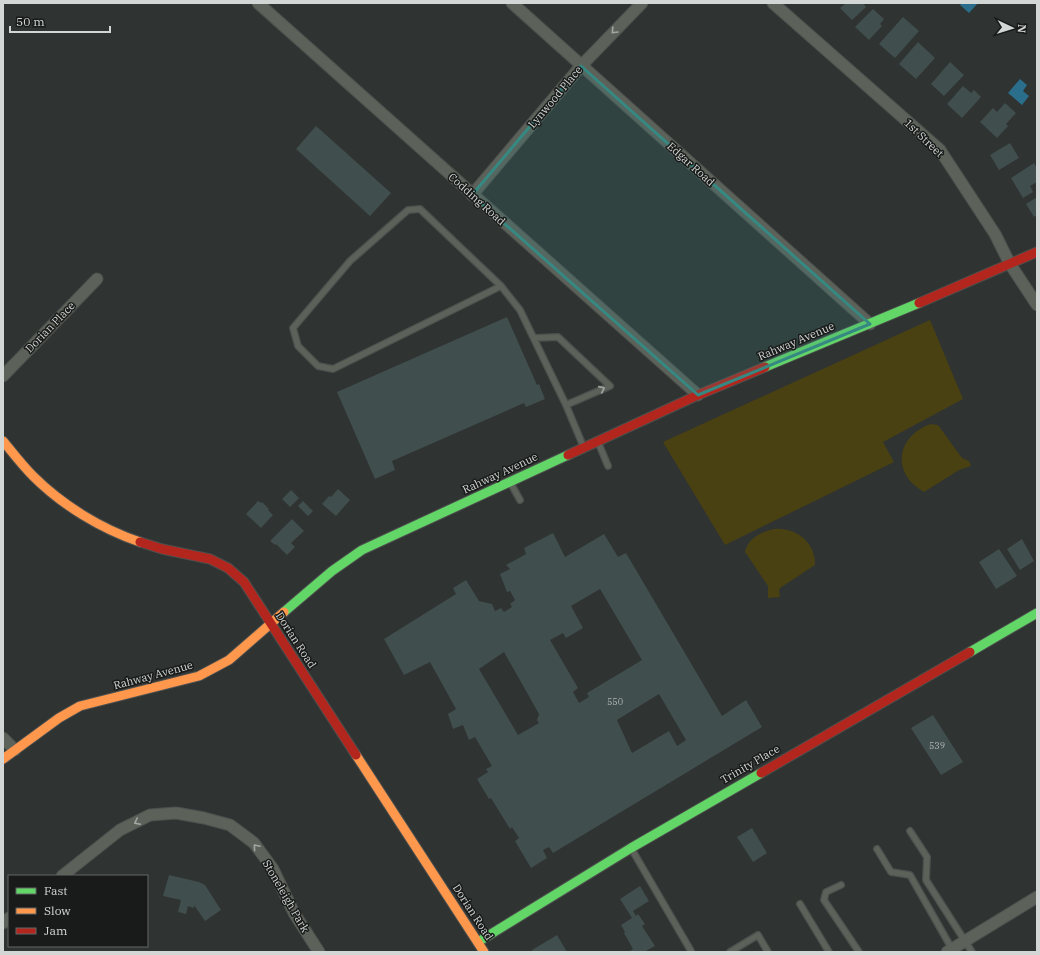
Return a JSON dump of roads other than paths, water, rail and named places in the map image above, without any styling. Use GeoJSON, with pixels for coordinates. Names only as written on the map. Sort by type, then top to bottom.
{"type":"FeatureCollection","features":[{"type":"Feature","properties":{"kind":"street","name":"Codding Road"},"geometry":{"type":"LineString","coordinates":[[258,3],[698,395]]}},
{"type":"Feature","properties":{"kind":"street","name":"Edgar Road"},"geometry":{"type":"LineString","coordinates":[[512,3],[870,324]]}},
{"type":"Feature","properties":{"kind":"street","name":"Lynwood Place"},"geometry":{"type":"LineString","coordinates":[[472,195],[581,66],[642,3]]}},
{"type":"Feature","properties":{"kind":"street","name":"1st Street"},"geometry":{"type":"LineString","coordinates":[[773,3],[940,150],[995,234],[1010,264],[1037,304]]}},
{"type":"Feature","properties":{"kind":"street","name":"Rahway Avenue"},"geometry":{"type":"LineString","coordinates":[[3,759],[59,718],[80,706],[199,676],[229,660],[332,571],[362,550],[698,395],[870,324],[1037,252]]}},
{"type":"Feature","properties":{"kind":"street","name":"Dorian Place"},"geometry":{"type":"LineString","coordinates":[[3,376],[97,279]]}},
{"type":"Feature","properties":{"kind":"street","name":"Dorian Road"},"geometry":{"type":"LineString","coordinates":[[3,441],[43,485],[70,506],[94,521],[120,534],[153,547],[208,558],[228,568],[244,582],[484,952]]}},
{"type":"Feature","properties":{"kind":"street","name":"Trinity Place"},"geometry":{"type":"LineString","coordinates":[[478,942],[631,848],[1037,613]]}},
{"type":"Feature","properties":{"kind":"street"},"geometry":{"type":"LineString","coordinates":[[3,738],[15,750]]}},
{"type":"Feature","properties":{"kind":"street","name":"Stoneleigh Park"},"geometry":{"type":"LineString","coordinates":[[63,875],[120,830],[150,815],[176,813],[230,825],[254,843],[273,869],[294,913],[319,952]]}},
{"type":"Feature","properties":{"kind":"street"},"geometry":{"type":"LineString","coordinates":[[950,951],[1037,897]]}},
{"type":"Feature","properties":{"kind":"lane"},"geometry":{"type":"LineString","coordinates":[[501,286],[332,369],[318,366],[298,346],[293,328],[350,261],[408,210],[420,209],[501,286],[520,310],[566,405],[584,448]]}},
{"type":"Feature","properties":{"kind":"lane"},"geometry":{"type":"LineString","coordinates":[[534,338],[558,337],[610,386],[566,405]]}},
{"type":"Feature","properties":{"kind":"lane"},"geometry":{"type":"LineString","coordinates":[[597,442],[608,466]]}},
{"type":"Feature","properties":{"kind":"lane"},"geometry":{"type":"LineString","coordinates":[[510,482],[520,500]]}},
{"type":"Feature","properties":{"kind":"lane"},"geometry":{"type":"LineString","coordinates":[[910,831],[927,857],[926,880],[972,952]]}},
{"type":"Feature","properties":{"kind":"lane"},"geometry":{"type":"LineString","coordinates":[[631,848],[691,951],[690,952]]}},
{"type":"Feature","properties":{"kind":"lane"},"geometry":{"type":"LineString","coordinates":[[877,849],[891,872],[910,875],[950,951]]}},
{"type":"Feature","properties":{"kind":"lane"},"geometry":{"type":"LineString","coordinates":[[842,885],[826,892],[824,895],[824,900],[857,951]]}},
{"type":"Feature","properties":{"kind":"lane"},"geometry":{"type":"LineString","coordinates":[[800,904],[829,952]]}},
{"type":"Feature","properties":{"kind":"lane"},"geometry":{"type":"LineString","coordinates":[[730,952],[758,935],[768,952]]}},
{"type":"Feature","properties":{"kind":"water"},"geometry":{"type":"Polygon","coordinates":[[[962,3],[978,3],[969,13],[960,5],[962,3]]]}},
{"type":"Feature","properties":{"kind":"water"},"geometry":{"type":"Polygon","coordinates":[[[1020,79],[1027,85],[1023,91],[1029,96],[1022,105],[1008,93],[1020,79]]]}}]}
